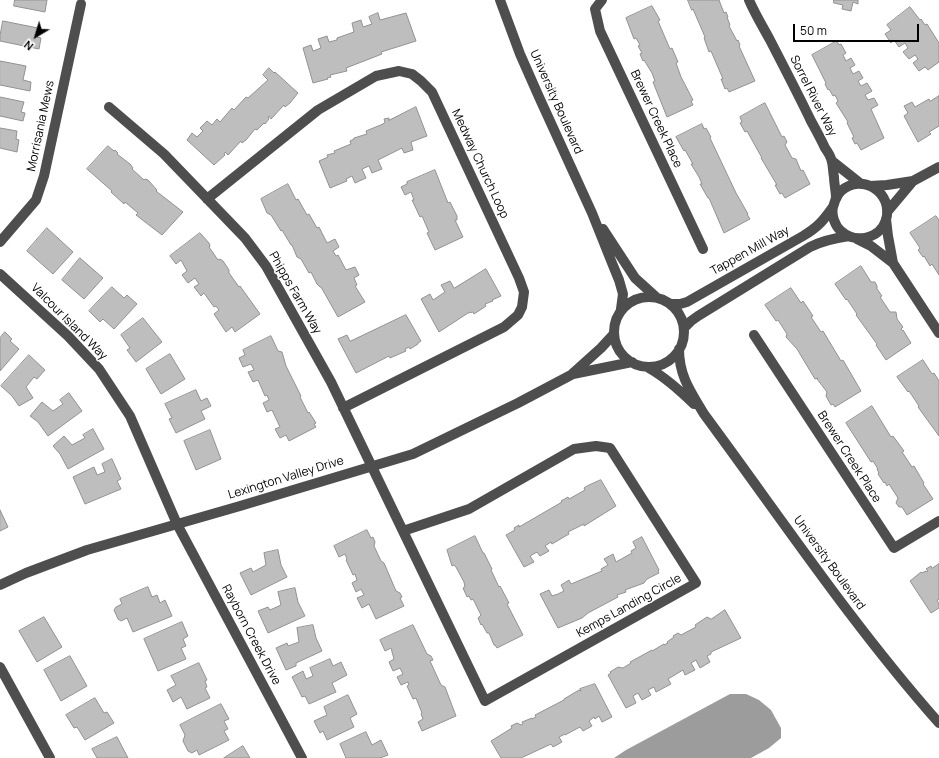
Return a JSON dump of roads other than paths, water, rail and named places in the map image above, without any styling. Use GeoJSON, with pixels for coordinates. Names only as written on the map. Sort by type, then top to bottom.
{"type":"FeatureCollection","features":[{"type":"Feature","properties":{"kind":"street","name":"University Boulevard"},"geometry":{"type":"LineString","coordinates":[[500,0],[520,54],[592,213],[621,286],[623,294],[622,309]]}},
{"type":"Feature","properties":{"kind":"street","name":"Brewer Creek Place"},"geometry":{"type":"LineString","coordinates":[[602,0],[595,9],[600,31],[703,249]]}},
{"type":"Feature","properties":{"kind":"street","name":"Sorrel River Way"},"geometry":{"type":"LineString","coordinates":[[749,0],[832,161],[851,177],[866,185]]}},
{"type":"Feature","properties":{"kind":"street","name":"Morrisania Mews"},"geometry":{"type":"LineString","coordinates":[[0,242],[36,200],[44,176],[81,4]]}},
{"type":"Feature","properties":{"kind":"street","name":"Medway Church Loop"},"geometry":{"type":"LineString","coordinates":[[207,199],[318,110],[376,76],[399,71],[412,74],[432,92],[519,278],[524,292],[522,307],[518,316],[504,327],[343,408]]}},
{"type":"Feature","properties":{"kind":"street","name":"Phipps Farm Way"},"geometry":{"type":"LineString","coordinates":[[109,107],[164,154],[245,238],[266,266],[331,382],[372,466]]}},
{"type":"Feature","properties":{"kind":"street","name":"Sorrel River Way"},"geometry":{"type":"LineString","coordinates":[[832,161],[834,203]]}},
{"type":"Feature","properties":{"kind":"street"},"geometry":{"type":"LineString","coordinates":[[939,167],[913,181],[887,185],[857,184],[848,187],[841,192],[834,203],[833,216],[841,231],[871,246],[893,263],[939,333]]}},
{"type":"Feature","properties":{"kind":"street"},"geometry":{"type":"LineString","coordinates":[[684,328],[694,318],[818,243],[828,240],[853,237],[866,238],[874,235],[881,229],[887,215],[913,181]]}},
{"type":"Feature","properties":{"kind":"street"},"geometry":{"type":"LineString","coordinates":[[866,185],[875,188],[882,194],[886,203],[888,236],[893,263]]}},
{"type":"Feature","properties":{"kind":"street","name":"Tappen Mill Way"},"geometry":{"type":"LineString","coordinates":[[671,304],[687,302],[803,236],[823,221],[834,203]]}},
{"type":"Feature","properties":{"kind":"street","name":"University Boulevard"},"geometry":{"type":"LineString","coordinates":[[592,213],[634,278],[656,297]]}},
{"type":"Feature","properties":{"kind":"street","name":"Valcour Island Way"},"geometry":{"type":"LineString","coordinates":[[0,274],[68,336],[99,369],[130,416],[177,524]]}},
{"type":"Feature","properties":{"kind":"street"},"geometry":{"type":"LineString","coordinates":[[645,296],[656,297],[671,304],[681,318],[684,328],[683,339],[679,349],[672,358],[663,364],[653,367],[642,366],[627,359],[616,346],[613,335],[616,318],[625,305],[634,299],[645,296]]}},
{"type":"Feature","properties":{"kind":"street","name":"Lexington Valley Drive"},"geometry":{"type":"LineString","coordinates":[[0,585],[26,573],[87,550],[412,454],[518,403],[571,374],[601,348],[613,335]]}},
{"type":"Feature","properties":{"kind":"street","name":"Brewer Creek Place"},"geometry":{"type":"LineString","coordinates":[[754,335],[894,548],[939,521]]}},
{"type":"Feature","properties":{"kind":"street","name":"University Boulevard"},"geometry":{"type":"LineString","coordinates":[[679,349],[681,370],[704,414],[856,622],[907,686],[939,723]]}},
{"type":"Feature","properties":{"kind":"street","name":"Lexington Valley Drive"},"geometry":{"type":"LineString","coordinates":[[571,374],[632,362]]}},
{"type":"Feature","properties":{"kind":"street","name":"University Boulevard"},"geometry":{"type":"LineString","coordinates":[[647,367],[672,383],[704,414]]}},
{"type":"Feature","properties":{"kind":"street","name":"Kemps Landing Circle"},"geometry":{"type":"LineString","coordinates":[[372,466],[403,531],[485,701],[696,583],[610,448],[596,446],[574,449],[469,509],[403,531]]}},
{"type":"Feature","properties":{"kind":"street","name":"Rayborn Creek Drive"},"geometry":{"type":"LineString","coordinates":[[177,524],[302,758]]}},
{"type":"Feature","properties":{"kind":"street"},"geometry":{"type":"LineString","coordinates":[[0,667],[50,758]]}}]}
